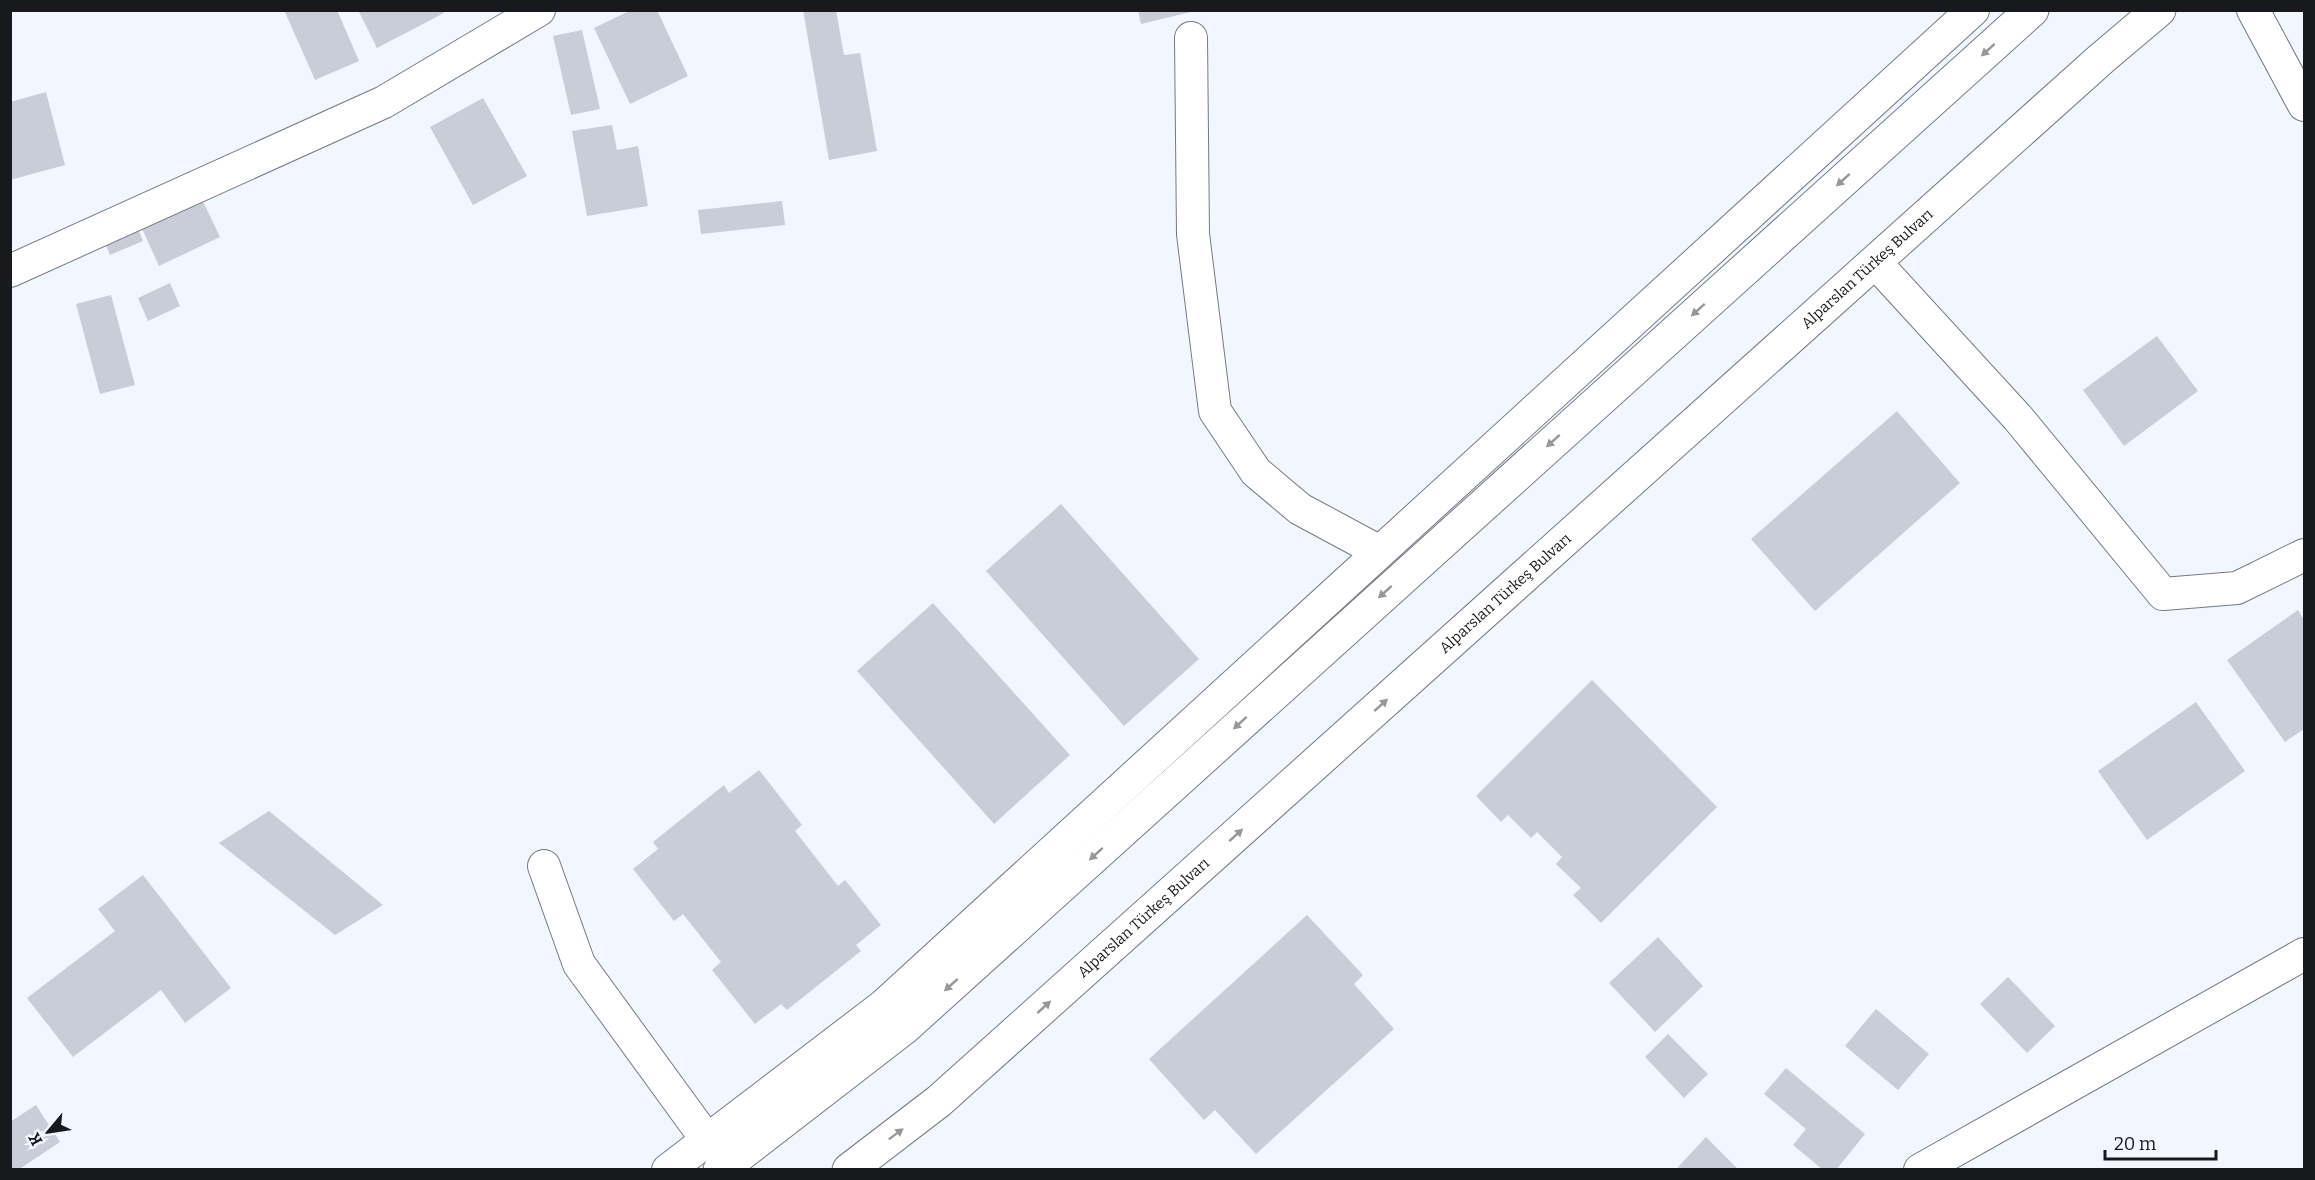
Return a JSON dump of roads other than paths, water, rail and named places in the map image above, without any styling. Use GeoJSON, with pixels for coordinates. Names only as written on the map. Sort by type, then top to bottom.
{"type":"FeatureCollection","features":[{"type":"Feature","properties":{"kind":"main road"},"geometry":{"type":"LineString","coordinates":[[720,1170],[904,1028],[2032,10]]}},
{"type":"Feature","properties":{"kind":"main road","name":"Alparslan Türkeş Bulvarı"},"geometry":{"type":"LineString","coordinates":[[849,1170],[948,1093],[2101,59],[2159,10]]}},
{"type":"Feature","properties":{"kind":"street"},"geometry":{"type":"LineString","coordinates":[[10,271],[384,102],[538,10]]}},
{"type":"Feature","properties":{"kind":"street"},"geometry":{"type":"LineString","coordinates":[[668,1170],[883,1006],[1973,10]]}},
{"type":"Feature","properties":{"kind":"street"},"geometry":{"type":"LineString","coordinates":[[2253,10],[2304,105]]}},
{"type":"Feature","properties":{"kind":"street"},"geometry":{"type":"LineString","coordinates":[[1191,38],[1193,234],[1215,411],[1256,472],[1300,510],[1380,552]]}},
{"type":"Feature","properties":{"kind":"street"},"geometry":{"type":"LineString","coordinates":[[1875,262],[2018,418],[2163,594],[2236,588],[2304,555]]}},
{"type":"Feature","properties":{"kind":"street"},"geometry":{"type":"LineString","coordinates":[[544,866],[579,964],[707,1140]]}},
{"type":"Feature","properties":{"kind":"street"},"geometry":{"type":"LineString","coordinates":[[1920,1170],[2304,954]]}}]}
